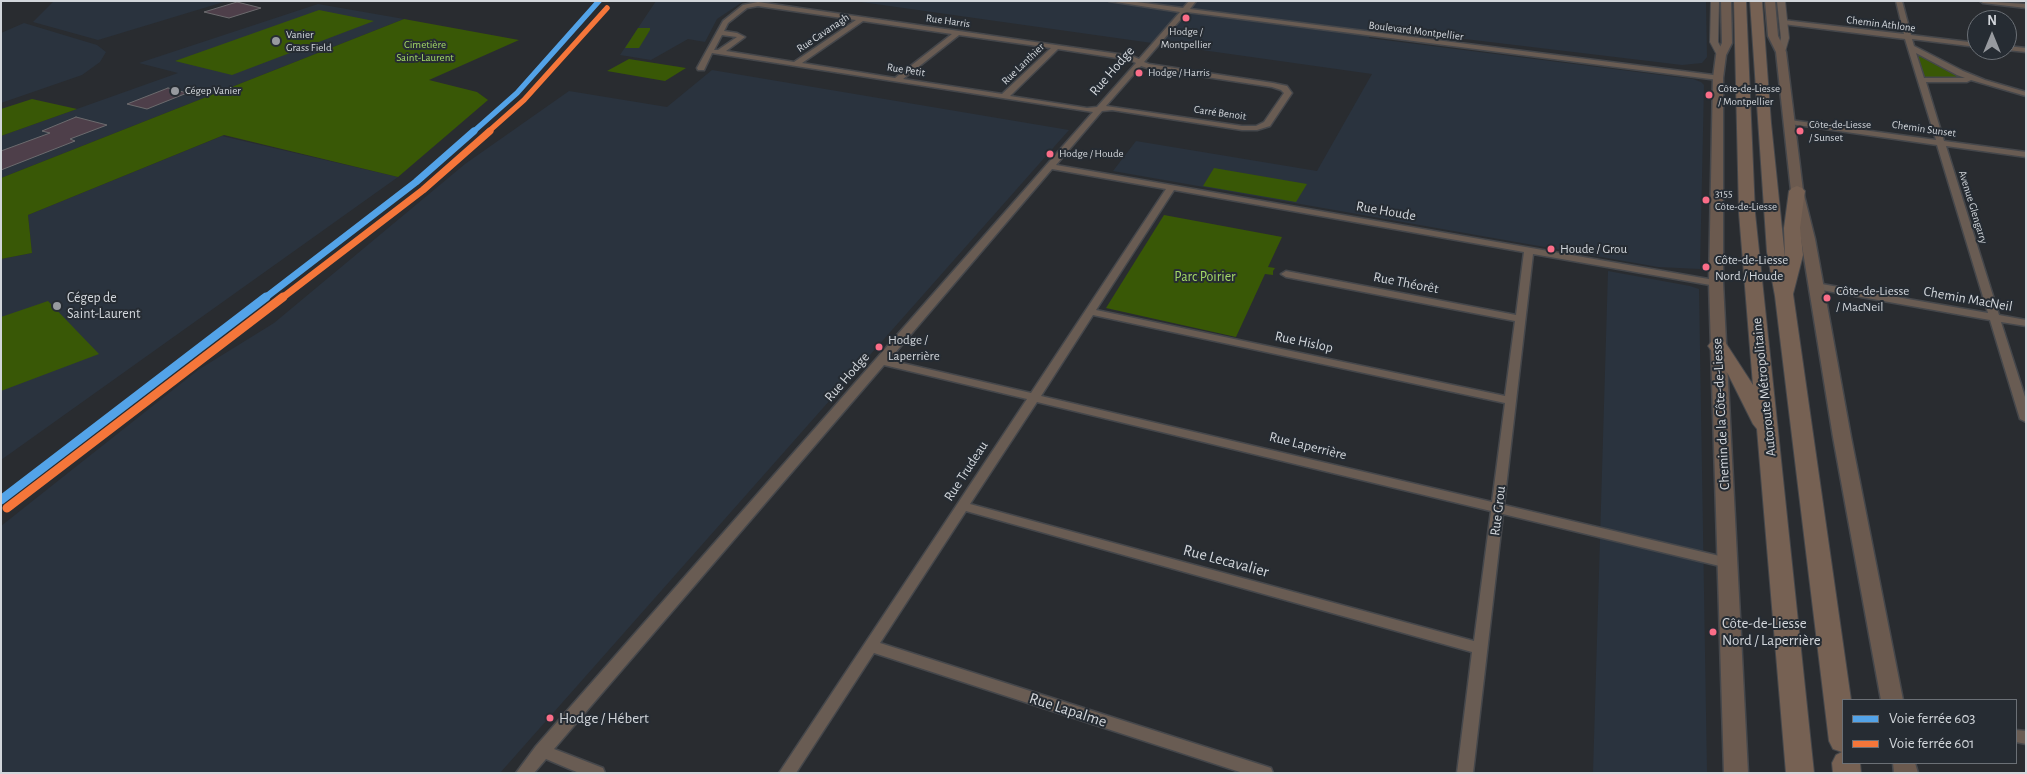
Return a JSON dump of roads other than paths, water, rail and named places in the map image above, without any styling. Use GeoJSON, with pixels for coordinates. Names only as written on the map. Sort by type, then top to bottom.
{"type":"FeatureCollection","features":[{"type":"Feature","properties":{"kind":"highway","name":"Autoroute Métropolitaine"},"geometry":{"type":"LineString","coordinates":[[1740,1],[1747,213],[1800,773]]}},
{"type":"Feature","properties":{"kind":"highway"},"geometry":{"type":"LineString","coordinates":[[1756,1],[1770,215],[1784,296],[1842,733]]}},
{"type":"Feature","properties":{"kind":"highway"},"geometry":{"type":"LineString","coordinates":[[1784,296],[1794,255],[1792,228],[1797,191]]}},
{"type":"Feature","properties":{"kind":"highway"},"geometry":{"type":"LineString","coordinates":[[1718,346],[1738,374],[1769,435]]}},
{"type":"Feature","properties":{"kind":"main road","name":"Chemin de la Côte-de-Liesse"},"geometry":{"type":"LineString","coordinates":[[1726,1],[1727,43],[1721,55],[1718,76],[1716,283],[1736,773]]}},
{"type":"Feature","properties":{"kind":"main road"},"geometry":{"type":"LineString","coordinates":[[1770,1],[1773,36],[1781,52],[1797,191],[1806,231],[1842,437],[1892,699]]}},
{"type":"Feature","properties":{"kind":"street","name":"Boulevard Montpellier"},"geometry":{"type":"LineString","coordinates":[[1112,1],[1188,6]]}},
{"type":"Feature","properties":{"kind":"street","name":"Boulevard Montpellier"},"geometry":{"type":"LineString","coordinates":[[1140,1],[1718,76]]}},
{"type":"Feature","properties":{"kind":"street","name":"Chemin de la Côte-de-Liesse"},"geometry":{"type":"LineString","coordinates":[[1716,1],[1714,41],[1721,55]]}},
{"type":"Feature","properties":{"kind":"street"},"geometry":{"type":"LineString","coordinates":[[1781,1],[1784,38],[1781,52]]}},
{"type":"Feature","properties":{"kind":"street","name":"Avenue Glengarry"},"geometry":{"type":"LineString","coordinates":[[1899,1],[1921,80],[2026,419]]}},
{"type":"Feature","properties":{"kind":"street"},"geometry":{"type":"LineString","coordinates":[[1983,1],[2026,6]]}},
{"type":"Feature","properties":{"kind":"street","name":"Rue Harris"},"geometry":{"type":"LineString","coordinates":[[719,33],[730,16],[751,4],[1132,58],[1140,62]]}},
{"type":"Feature","properties":{"kind":"street","name":"Rue Hodge"},"geometry":{"type":"LineString","coordinates":[[524,773],[1188,6]]}},
{"type":"Feature","properties":{"kind":"street","name":"Rue Cavanagh"},"geometry":{"type":"LineString","coordinates":[[796,64],[862,19]]}},
{"type":"Feature","properties":{"kind":"street","name":"Chemin Athlone"},"geometry":{"type":"LineString","coordinates":[[1783,22],[1967,44]]}},
{"type":"Feature","properties":{"kind":"street"},"geometry":{"type":"LineString","coordinates":[[701,68],[719,33],[742,37],[720,52]]}},
{"type":"Feature","properties":{"kind":"street"},"geometry":{"type":"LineString","coordinates":[[897,80],[957,33]]}},
{"type":"Feature","properties":{"kind":"street","name":"Rue Lanthier"},"geometry":{"type":"LineString","coordinates":[[1004,97],[1056,47]]}},
{"type":"Feature","properties":{"kind":"street"},"geometry":{"type":"LineString","coordinates":[[1911,47],[1960,73],[1982,82],[2026,94]]}},
{"type":"Feature","properties":{"kind":"street","name":"Rue Petit"},"geometry":{"type":"LineString","coordinates":[[710,51],[1087,110],[1099,109]]}},
{"type":"Feature","properties":{"kind":"street","name":"Carré Benoit"},"geometry":{"type":"LineString","coordinates":[[1099,109],[1112,108],[1235,128],[1253,128],[1268,124],[1288,95],[1285,90],[1273,84],[1147,66],[1140,62]]}},
{"type":"Feature","properties":{"kind":"street"},"geometry":{"type":"LineString","coordinates":[[1921,80],[1953,79],[1982,82]]}},
{"type":"Feature","properties":{"kind":"street","name":"Chemin Sunset"},"geometry":{"type":"LineString","coordinates":[[1790,122],[2026,155]]}},
{"type":"Feature","properties":{"kind":"street","name":"Rue Houde"},"geometry":{"type":"LineString","coordinates":[[1050,166],[1716,283]]}},
{"type":"Feature","properties":{"kind":"street","name":"Rue Trudeau"},"geometry":{"type":"LineString","coordinates":[[787,773],[1172,187]]}},
{"type":"Feature","properties":{"kind":"street","name":"Rue Grou"},"geometry":{"type":"LineString","coordinates":[[1465,773],[1529,250]]}},
{"type":"Feature","properties":{"kind":"street","name":"Rue Théorêt"},"geometry":{"type":"LineString","coordinates":[[1286,274],[1520,319]]}},
{"type":"Feature","properties":{"kind":"street","name":"Chemin MacNeil"},"geometry":{"type":"LineString","coordinates":[[1816,286],[2026,323]]}},
{"type":"Feature","properties":{"kind":"street","name":"Rue Hislop"},"geometry":{"type":"LineString","coordinates":[[1091,312],[1511,402]]}},
{"type":"Feature","properties":{"kind":"street","name":"Rue Laperrière"},"geometry":{"type":"LineString","coordinates":[[881,361],[1728,563]]}},
{"type":"Feature","properties":{"kind":"street","name":"Rue Lecavalier"},"geometry":{"type":"LineString","coordinates":[[962,506],[1481,649]]}},
{"type":"Feature","properties":{"kind":"street","name":"Rue Lapalme"},"geometry":{"type":"LineString","coordinates":[[871,646],[1265,773]]}},
{"type":"Feature","properties":{"kind":"street"},"geometry":{"type":"LineString","coordinates":[[542,751],[596,773]]}},
{"type":"Feature","properties":{"kind":"rail line","name":"603"},"geometry":{"type":"LineString","coordinates":[[1,500],[416,182],[517,93],[599,1]]}},
{"type":"Feature","properties":{"kind":"rail line","name":"601"},"geometry":{"type":"LineString","coordinates":[[7,508],[423,190],[524,100],[607,8]]}},
{"type":"Feature","properties":{"kind":"place","name":"Hodge / Montpellier"},"geometry":{"type":"Point","coordinates":[1186,18]}},
{"type":"Feature","properties":{"kind":"place","name":"Vanier Grass Field"},"geometry":{"type":"Point","coordinates":[276,41]}},
{"type":"Feature","properties":{"kind":"place","name":"Hodge / Harris"},"geometry":{"type":"Point","coordinates":[1139,73]}},
{"type":"Feature","properties":{"kind":"place","name":"Cégep Vanier"},"geometry":{"type":"Point","coordinates":[175,91]}},
{"type":"Feature","properties":{"kind":"place","name":"Côte-de-Liesse / Montpellier"},"geometry":{"type":"Point","coordinates":[1709,95]}},
{"type":"Feature","properties":{"kind":"place","name":"Côte-de-Liesse / Sunset"},"geometry":{"type":"Point","coordinates":[1800,131]}},
{"type":"Feature","properties":{"kind":"place","name":"Hodge / Houde"},"geometry":{"type":"Point","coordinates":[1050,154]}},
{"type":"Feature","properties":{"kind":"place","name":"3155 Côte-de-Liesse"},"geometry":{"type":"Point","coordinates":[1706,200]}},
{"type":"Feature","properties":{"kind":"place","name":"Houde / Grou"},"geometry":{"type":"Point","coordinates":[1551,249]}},
{"type":"Feature","properties":{"kind":"place","name":"Côte-de-Liesse Nord / Houde"},"geometry":{"type":"Point","coordinates":[1706,267]}},
{"type":"Feature","properties":{"kind":"place","name":"Côte-de-Liesse / MacNeil"},"geometry":{"type":"Point","coordinates":[1827,298]}},
{"type":"Feature","properties":{"kind":"place","name":"Cégep de Saint-Laurent"},"geometry":{"type":"Point","coordinates":[57,306]}},
{"type":"Feature","properties":{"kind":"place","name":"Hodge / Laperrière"},"geometry":{"type":"Point","coordinates":[879,347]}},
{"type":"Feature","properties":{"kind":"place","name":"Côte-de-Liesse Nord / Laperrière"},"geometry":{"type":"Point","coordinates":[1713,632]}},
{"type":"Feature","properties":{"kind":"place","name":"Hodge / Hébert"},"geometry":{"type":"Point","coordinates":[550,718]}},
{"type":"Feature","properties":{"kind":"park label","name":"Cimetière Saint-Laurent"},"geometry":{"type":"Point","coordinates":[425,51]}},
{"type":"Feature","properties":{"kind":"park label","name":"Parc Poirier"},"geometry":{"type":"Point","coordinates":[1205,277]}}]}
